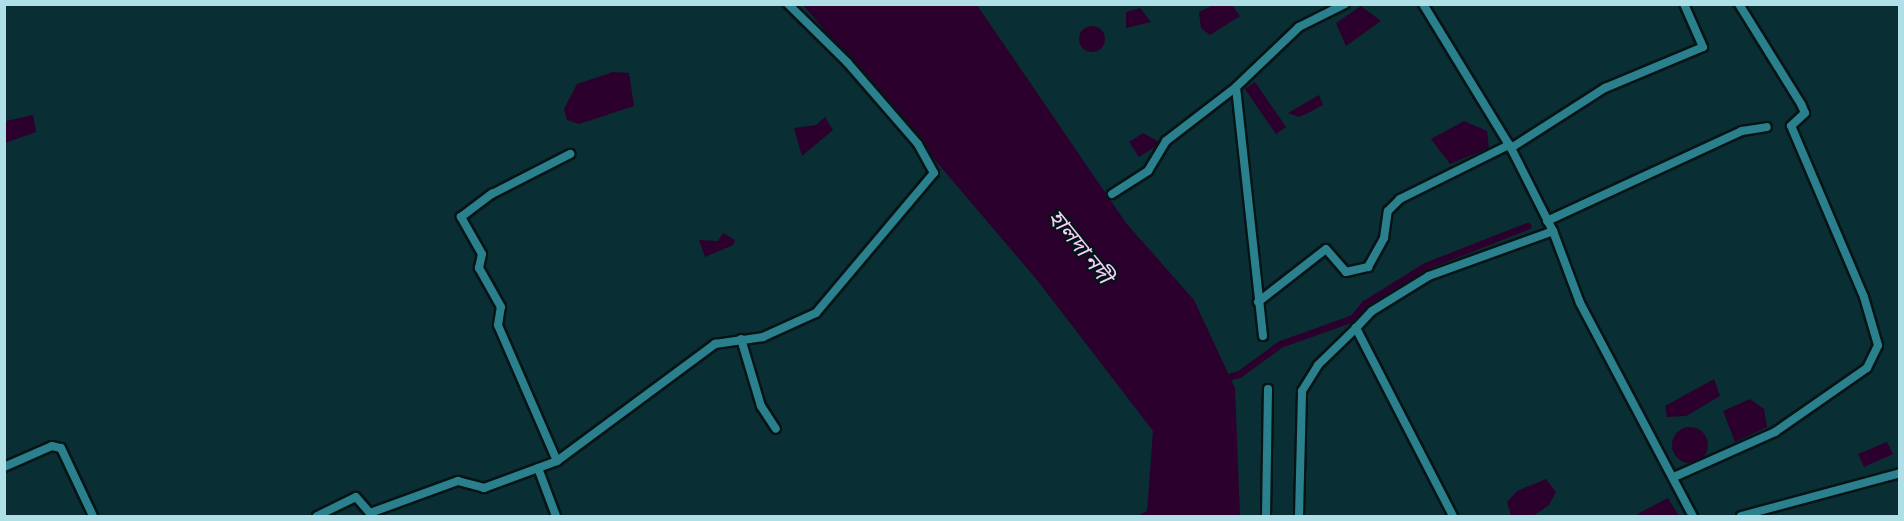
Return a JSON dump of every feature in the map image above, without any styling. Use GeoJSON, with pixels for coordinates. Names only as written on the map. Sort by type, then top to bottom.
{"type":"FeatureCollection","features":[{"type":"Feature","properties":{"kind":"street"},"geometry":{"type":"LineString","coordinates":[[317,516],[356,497],[370,513],[458,481],[484,488],[557,461],[715,344],[763,338],[816,313],[934,173],[918,144],[847,62],[788,4]]}},
{"type":"Feature","properties":{"kind":"street"},"geometry":{"type":"LineString","coordinates":[[1112,194],[1148,171],[1166,141],[1236,87],[1299,27],[1346,4]]}},
{"type":"Feature","properties":{"kind":"street"},"geometry":{"type":"LineString","coordinates":[[1423,4],[1510,147],[1553,231],[1580,303],[1693,516]]}},
{"type":"Feature","properties":{"kind":"street"},"geometry":{"type":"LineString","coordinates":[[1258,302],[1326,249],[1346,272],[1368,267],[1384,238],[1388,211],[1400,199],[1510,147],[1605,88],[1703,47],[1684,4]]}},
{"type":"Feature","properties":{"kind":"street"},"geometry":{"type":"LineString","coordinates":[[1674,477],[1775,432],[1868,368],[1878,345],[1864,297],[1791,126],[1805,113],[1739,4]]}},
{"type":"Feature","properties":{"kind":"street"},"geometry":{"type":"LineString","coordinates":[[1236,87],[1263,336]]}},
{"type":"Feature","properties":{"kind":"street"},"geometry":{"type":"LineString","coordinates":[[1547,221],[1742,131],[1767,127]]}},
{"type":"Feature","properties":{"kind":"street"},"geometry":{"type":"LineString","coordinates":[[557,461],[498,325],[501,308],[479,268],[482,254],[461,217],[492,194],[570,154]]}},
{"type":"Feature","properties":{"kind":"street"},"geometry":{"type":"LineString","coordinates":[[1299,516],[1302,391],[1318,365],[1372,311],[1429,276],[1553,231]]}},
{"type":"Feature","properties":{"kind":"street"},"geometry":{"type":"LineString","coordinates":[[1356,328],[1453,516]]}},
{"type":"Feature","properties":{"kind":"street"},"geometry":{"type":"LineString","coordinates":[[741,339],[761,406],[776,429]]}},
{"type":"Feature","properties":{"kind":"street"},"geometry":{"type":"LineString","coordinates":[[1266,516],[1268,389]]}},
{"type":"Feature","properties":{"kind":"street"},"geometry":{"type":"LineString","coordinates":[[4,467],[52,446],[61,448],[93,516]]}},
{"type":"Feature","properties":{"kind":"street"},"geometry":{"type":"LineString","coordinates":[[538,468],[556,516]]}},
{"type":"Feature","properties":{"kind":"street"},"geometry":{"type":"LineString","coordinates":[[1741,516],[1899,473]]}},
{"type":"Feature","properties":{"kind":"water","name":"হালদা নদী"},"geometry":{"type":"Polygon","coordinates":[[[803,5],[977,5],[1126,223],[1194,300],[1235,388],[1240,516],[1137,516],[1147,511],[1153,431],[1037,280],[803,5]]]}},
{"type":"Feature","properties":{"kind":"water"},"geometry":{"type":"Polygon","coordinates":[[[1213,5],[1232,5],[1240,16],[1210,35],[1201,28],[1199,12],[1213,5]]]}},
{"type":"Feature","properties":{"kind":"water"},"geometry":{"type":"Polygon","coordinates":[[[1361,6],[1381,21],[1346,46],[1336,23],[1361,6]]]}},
{"type":"Feature","properties":{"kind":"water"},"geometry":{"type":"Polygon","coordinates":[[[1140,8],[1151,22],[1126,28],[1126,12],[1140,8]]]}},
{"type":"Feature","properties":{"kind":"water"},"geometry":{"type":"Polygon","coordinates":[[[1092,26],[1101,30],[1105,39],[1101,48],[1092,52],[1083,48],[1079,39],[1083,30],[1092,26]]]}},
{"type":"Feature","properties":{"kind":"water"},"geometry":{"type":"Polygon","coordinates":[[[613,72],[629,73],[634,106],[579,124],[567,120],[564,109],[577,84],[613,72]]]}},
{"type":"Feature","properties":{"kind":"water"},"geometry":{"type":"Polygon","coordinates":[[[1255,82],[1286,127],[1276,134],[1245,89],[1255,82]]]}},
{"type":"Feature","properties":{"kind":"water"},"geometry":{"type":"Polygon","coordinates":[[[1319,95],[1323,105],[1299,117],[1288,113],[1319,95]]]}},
{"type":"Feature","properties":{"kind":"water"},"geometry":{"type":"Polygon","coordinates":[[[33,115],[36,132],[5,143],[6,121],[33,115]]]}},
{"type":"Feature","properties":{"kind":"water"},"geometry":{"type":"Polygon","coordinates":[[[825,117],[833,130],[802,156],[794,128],[816,125],[825,117]]]}},
{"type":"Feature","properties":{"kind":"water"},"geometry":{"type":"Polygon","coordinates":[[[1464,121],[1487,131],[1489,148],[1450,164],[1431,139],[1464,121]]]}},
{"type":"Feature","properties":{"kind":"water"},"geometry":{"type":"Polygon","coordinates":[[[1143,133],[1161,143],[1139,157],[1129,142],[1143,133]]]}},
{"type":"Feature","properties":{"kind":"water"},"geometry":{"type":"Polygon","coordinates":[[[723,233],[735,240],[733,245],[705,257],[699,240],[718,241],[723,233]]]}},
{"type":"Feature","properties":{"kind":"water"},"geometry":{"type":"Polygon","coordinates":[[[1714,379],[1720,396],[1686,416],[1667,417],[1665,406],[1714,379]]]}},
{"type":"Feature","properties":{"kind":"water"},"geometry":{"type":"Polygon","coordinates":[[[1750,399],[1764,409],[1767,427],[1735,442],[1723,411],[1750,399]]]}},
{"type":"Feature","properties":{"kind":"water"},"geometry":{"type":"Polygon","coordinates":[[[1690,427],[1703,432],[1708,445],[1703,458],[1690,463],[1677,458],[1672,445],[1677,432],[1690,427]]]}},
{"type":"Feature","properties":{"kind":"water"},"geometry":{"type":"Polygon","coordinates":[[[1887,442],[1893,454],[1864,467],[1858,454],[1887,442]]]}},
{"type":"Feature","properties":{"kind":"water"},"geometry":{"type":"Polygon","coordinates":[[[1546,479],[1556,492],[1549,505],[1533,516],[1511,516],[1507,502],[1517,491],[1546,479]]]}},
{"type":"Feature","properties":{"kind":"water"},"geometry":{"type":"Polygon","coordinates":[[[1668,498],[1679,516],[1636,516],[1641,512],[1668,498]]]}},
{"type":"Feature","properties":{"kind":"waterway"},"geometry":{"type":"LineString","coordinates":[[1221,379],[1239,374],[1280,344],[1353,318],[1364,304],[1425,266],[1527,226]]}}]}
